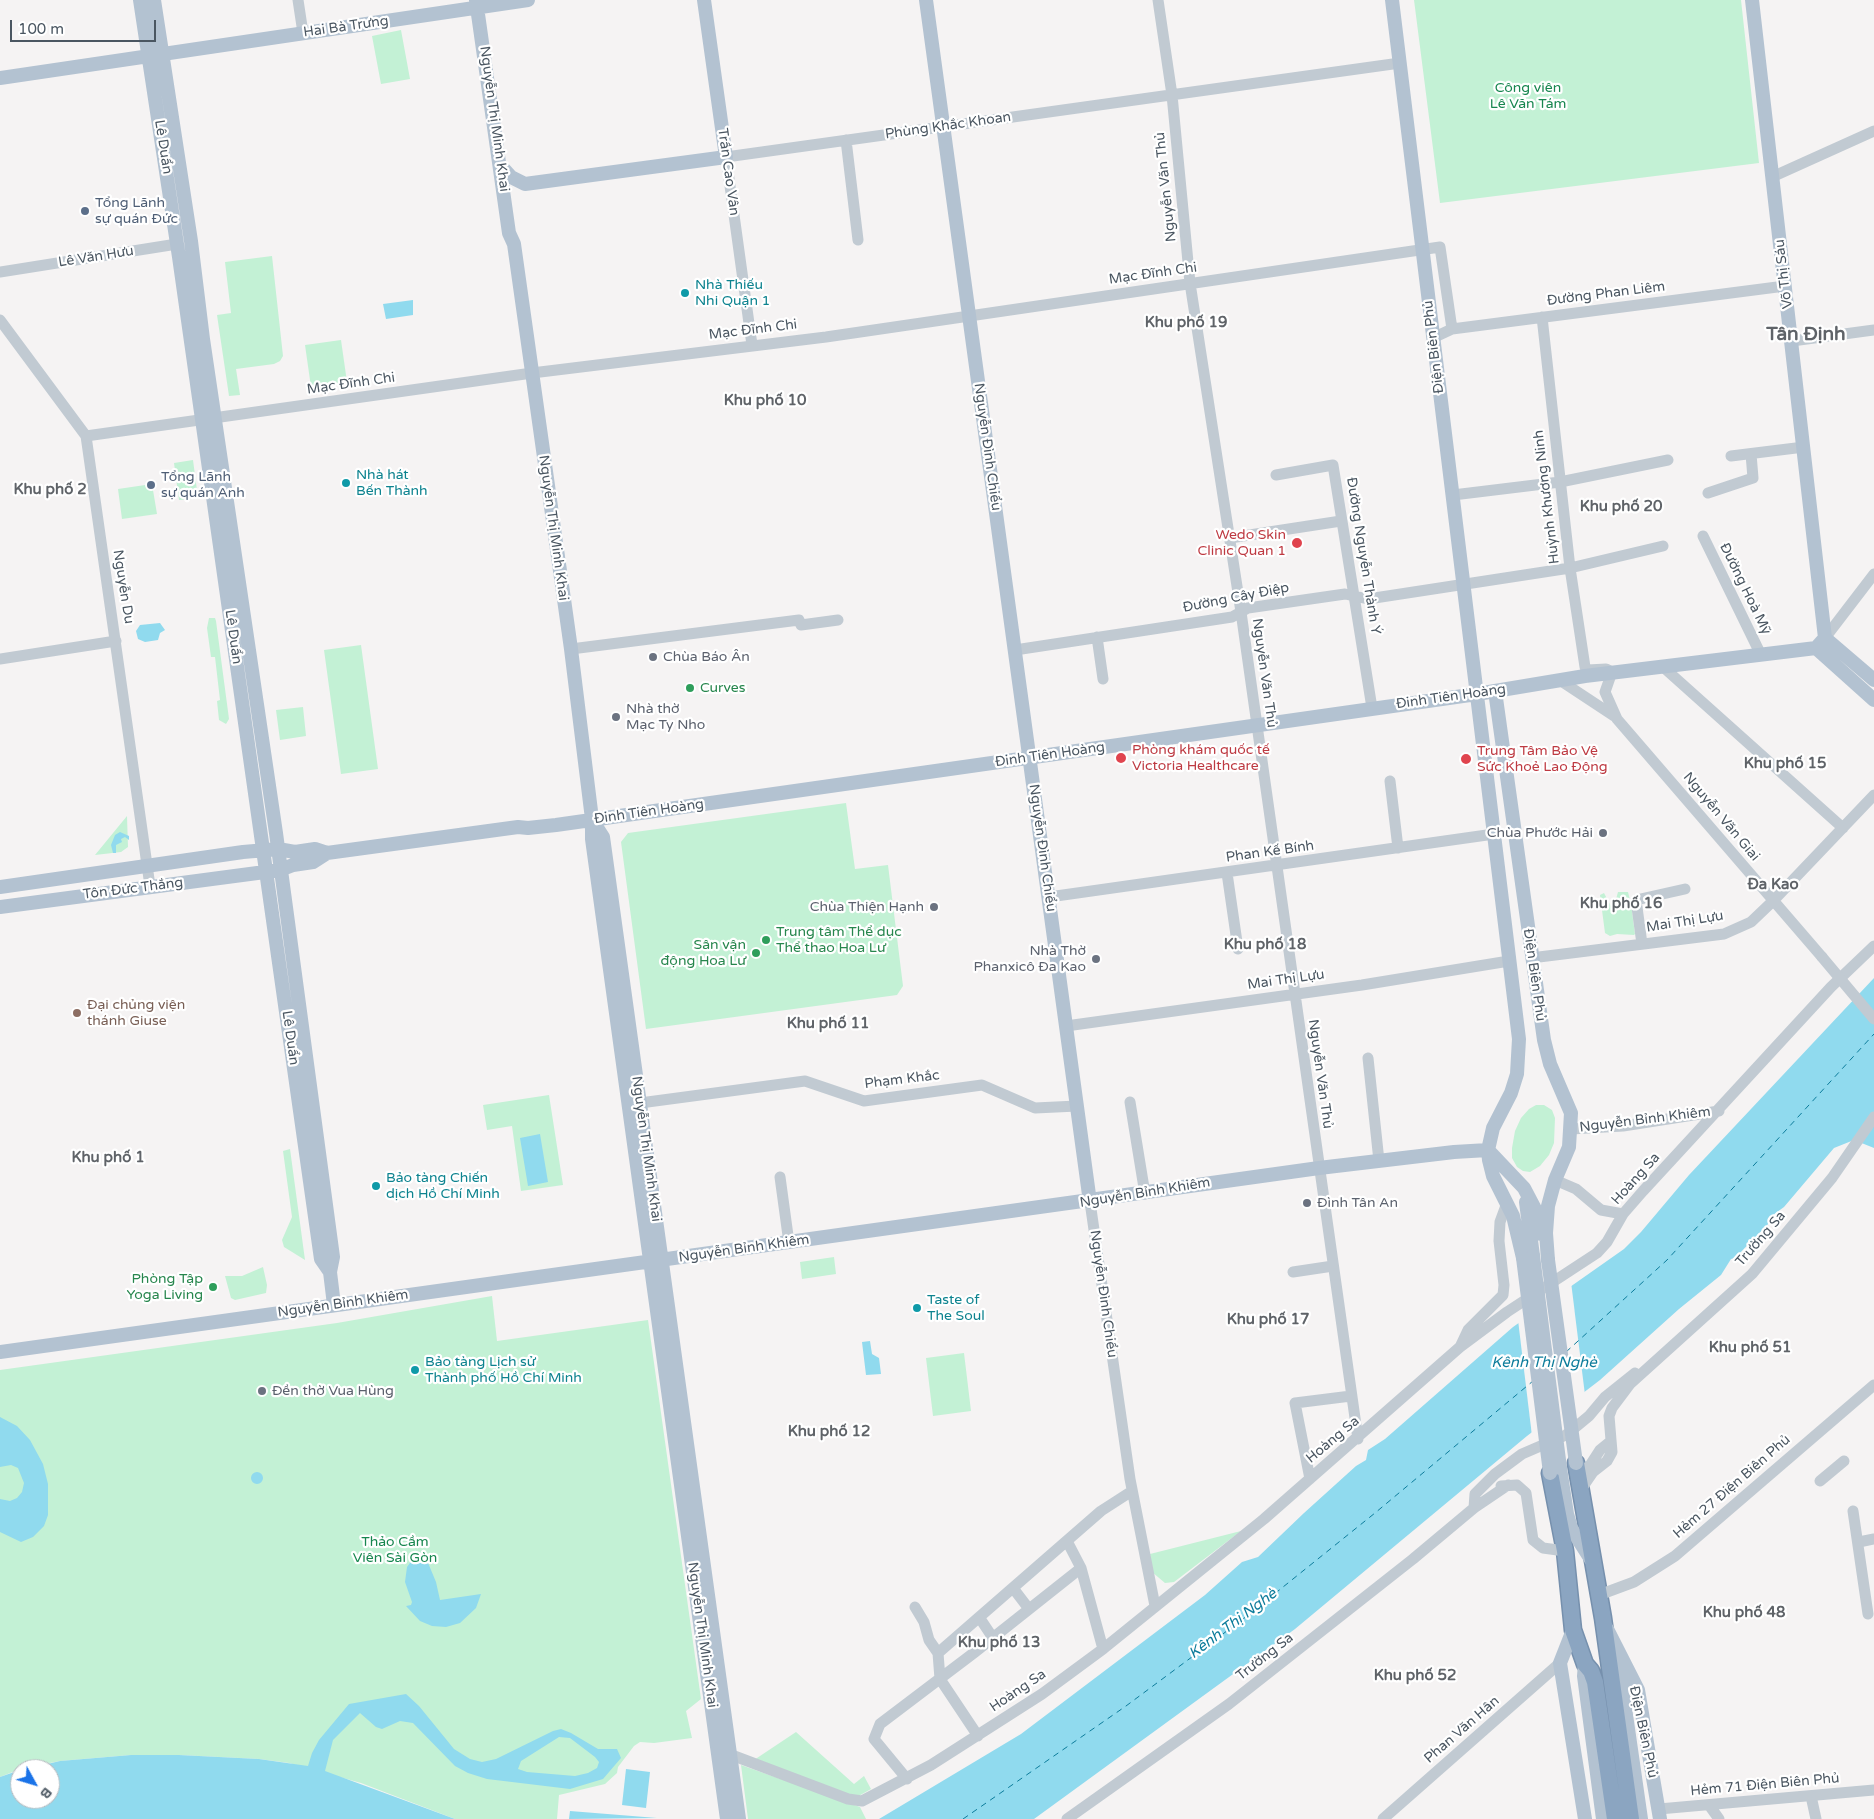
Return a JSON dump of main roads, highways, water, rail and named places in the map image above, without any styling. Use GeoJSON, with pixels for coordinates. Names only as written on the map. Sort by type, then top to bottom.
{"type":"FeatureCollection","features":[{"type":"Feature","properties":{"kind":"highway","name":"Điện Biên Phủ"},"geometry":{"type":"LineString","coordinates":[[1566,1469],[1580,1490],[1603,1621],[1631,1819]]}},
{"type":"Feature","properties":{"kind":"highway"},"geometry":{"type":"LineString","coordinates":[[1566,1469],[1565,1551],[1573,1630],[1585,1664],[1596,1682],[1615,1819]]}},
{"type":"Feature","properties":{"kind":"main road","name":"Lê Duẩn"},"geometry":{"type":"LineString","coordinates":[[140,0],[156,54]]}},
{"type":"Feature","properties":{"kind":"main road","name":"Lê Duẩn"},"geometry":{"type":"LineString","coordinates":[[154,0],[156,54],[196,333],[278,849],[321,1259],[330,1272],[334,1305]]}},
{"type":"Feature","properties":{"kind":"main road","name":"Hai Bà Trưng"},"geometry":{"type":"LineString","coordinates":[[0,78],[303,33],[477,4],[528,0]]}},
{"type":"Feature","properties":{"kind":"main road","name":"Trần Cao Vân"},"geometry":{"type":"LineString","coordinates":[[704,0],[726,157]]}},
{"type":"Feature","properties":{"kind":"main road","name":"Nguyễn Đình Chiểu"},"geometry":{"type":"LineString","coordinates":[[926,0],[1090,1202]]}},
{"type":"Feature","properties":{"kind":"main road","name":"Điện Biên Phủ"},"geometry":{"type":"LineString","coordinates":[[1392,0],[1476,694]]}},
{"type":"Feature","properties":{"kind":"main road","name":"Võ Thị Sáu"},"geometry":{"type":"LineString","coordinates":[[1752,0],[1804,447],[1821,643]]}},
{"type":"Feature","properties":{"kind":"main road","name":"Nguyễn Thị Minh Khai"},"geometry":{"type":"LineString","coordinates":[[477,4],[502,166],[509,233],[513,237],[571,649],[591,817],[603,837],[614,961],[728,1783]]}},
{"type":"Feature","properties":{"kind":"main road","name":"Phùng Khắc Khoan"},"geometry":{"type":"LineString","coordinates":[[525,184],[726,157]]}},
{"type":"Feature","properties":{"kind":"main road"},"geometry":{"type":"LineString","coordinates":[[502,166],[511,177],[525,184]]}},
{"type":"Feature","properties":{"kind":"main road","name":"Nguyễn Thị Minh Khai"},"geometry":{"type":"LineString","coordinates":[[513,237],[517,232],[512,195],[515,189],[525,184]]}},
{"type":"Feature","properties":{"kind":"main road","name":"Lê Duẩn"},"geometry":{"type":"LineString","coordinates":[[209,419],[266,872],[302,1077]]}},
{"type":"Feature","properties":{"kind":"main road"},"geometry":{"type":"LineString","coordinates":[[1821,643],[1874,680]]}},
{"type":"Feature","properties":{"kind":"main road"},"geometry":{"type":"LineString","coordinates":[[1821,643],[1874,700]]}},
{"type":"Feature","properties":{"kind":"main road","name":"Đinh Tiên Hoàng"},"geometry":{"type":"LineString","coordinates":[[278,849],[295,852],[315,849],[327,852],[518,827],[527,822],[591,817],[1030,758],[1476,694],[1612,672],[1761,655],[1821,643]]}},
{"type":"Feature","properties":{"kind":"main road","name":"Ðiện Biên Phủ"},"geometry":{"type":"LineString","coordinates":[[1495,691],[1531,958],[1546,1052],[1554,1075],[1569,1106],[1571,1129],[1566,1156],[1555,1180],[1539,1256]]}},
{"type":"Feature","properties":{"kind":"main road","name":"Ðiện Biên Phủ"},"geometry":{"type":"LineString","coordinates":[[1476,694],[1482,729],[1519,1039],[1519,1063],[1515,1084],[1493,1128],[1488,1150]]}},
{"type":"Feature","properties":{"kind":"main road"},"geometry":{"type":"LineString","coordinates":[[1482,729],[1490,724],[1501,726]]}},
{"type":"Feature","properties":{"kind":"main road","name":"Tôn Đức Thắng"},"geometry":{"type":"LineString","coordinates":[[0,887],[278,849]]}},
{"type":"Feature","properties":{"kind":"main road","name":"Đinh Tiên Hoàng"},"geometry":{"type":"LineString","coordinates":[[280,870],[293,865],[313,862],[327,852]]}},
{"type":"Feature","properties":{"kind":"main road","name":"Tôn Đức Thắng"},"geometry":{"type":"LineString","coordinates":[[0,907],[280,870]]}},
{"type":"Feature","properties":{"kind":"main road"},"geometry":{"type":"LineString","coordinates":[[94,874],[97,894]]}},
{"type":"Feature","properties":{"kind":"main road"},"geometry":{"type":"LineString","coordinates":[[1488,1150],[1524,1188],[1539,1256],[1566,1469],[1567,1514],[1571,1528],[1592,1561]]}},
{"type":"Feature","properties":{"kind":"main road"},"geometry":{"type":"LineString","coordinates":[[1488,1150],[1493,1176],[1507,1203],[1517,1230],[1539,1256],[1566,1469]]}},
{"type":"Feature","properties":{"kind":"main road","name":"Nguyễn Bỉnh Khiêm"},"geometry":{"type":"LineString","coordinates":[[0,1352],[1090,1202],[1319,1168],[1488,1150]]}},
{"type":"Feature","properties":{"kind":"main road","name":"Nguyễn Thị Minh Khai"},"geometry":{"type":"LineString","coordinates":[[686,1483],[729,1754],[728,1783]]}},
{"type":"Feature","properties":{"kind":"main road","name":"Điện Biên Phủ"},"geometry":{"type":"LineString","coordinates":[[1603,1621],[1638,1690],[1659,1814]]}},
{"type":"Feature","properties":{"kind":"main road"},"geometry":{"type":"LineString","coordinates":[[1573,1630],[1560,1663],[1585,1819]]}},
{"type":"Feature","properties":{"kind":"main road","name":"Điện Biên Phủ"},"geometry":{"type":"LineString","coordinates":[[1607,1653],[1622,1687],[1641,1819]]}},
{"type":"Feature","properties":{"kind":"main road"},"geometry":{"type":"LineString","coordinates":[[1585,1664],[1584,1676],[1603,1819]]}},
{"type":"Feature","properties":{"kind":"main road"},"geometry":{"type":"LineString","coordinates":[[727,1819],[728,1783]]}},
{"type":"Feature","properties":{"kind":"main road"},"geometry":{"type":"LineString","coordinates":[[728,1783],[738,1819]]}},
{"type":"Feature","properties":{"kind":"water"},"geometry":{"type":"Polygon","coordinates":[[[413,300],[413,315],[386,319],[383,304],[413,300]]]}},
{"type":"Feature","properties":{"kind":"water"},"geometry":{"type":"Polygon","coordinates":[[[160,623],[165,630],[160,633],[158,640],[145,642],[138,639],[136,631],[140,625],[160,623]]]}},
{"type":"Feature","properties":{"kind":"water"},"geometry":{"type":"Polygon","coordinates":[[[120,832],[129,836],[129,840],[125,837],[121,839],[122,842],[116,845],[116,853],[113,853],[111,845],[115,835],[120,832]]]}},
{"type":"Feature","properties":{"kind":"water","name":"Kênh Thị Nghè"},"geometry":{"type":"Polygon","coordinates":[[[1874,978],[1874,1148],[1854,1140],[1834,1148],[1784,1207],[1773,1215],[1772,1220],[1735,1258],[1731,1259],[1721,1275],[1679,1309],[1600,1380],[1527,1436],[1295,1629],[1034,1819],[879,1819],[1021,1734],[1205,1595],[1242,1562],[1258,1557],[1356,1466],[1366,1460],[1368,1450],[1385,1439],[1513,1327],[1624,1249],[1641,1232],[1689,1175],[1874,978]]]}},
{"type":"Feature","properties":{"kind":"water"},"geometry":{"type":"Polygon","coordinates":[[[540,1134],[548,1182],[528,1186],[520,1138],[540,1134]]]}},
{"type":"Feature","properties":{"kind":"water"},"geometry":{"type":"Polygon","coordinates":[[[870,1341],[872,1354],[879,1358],[881,1374],[866,1375],[862,1342],[870,1341]]]}},
{"type":"Feature","properties":{"kind":"water"},"geometry":{"type":"Polygon","coordinates":[[[0,1417],[17,1426],[30,1440],[43,1464],[48,1484],[48,1515],[44,1526],[33,1537],[21,1542],[0,1532],[0,1499],[10,1501],[17,1498],[22,1492],[24,1483],[18,1468],[11,1465],[0,1467],[0,1417]]]}},
{"type":"Feature","properties":{"kind":"water"},"geometry":{"type":"Polygon","coordinates":[[[259,1472],[262,1473],[262,1483],[255,1484],[252,1483],[251,1476],[252,1473],[259,1472]]]}},
{"type":"Feature","properties":{"kind":"water"},"geometry":{"type":"Polygon","coordinates":[[[426,1558],[436,1582],[440,1600],[481,1594],[476,1608],[460,1623],[446,1627],[432,1626],[420,1621],[406,1606],[411,1605],[412,1602],[405,1582],[407,1567],[412,1560],[426,1558]]]}},
{"type":"Feature","properties":{"kind":"water"},"geometry":{"type":"Polygon","coordinates":[[[406,1694],[419,1706],[454,1749],[470,1759],[482,1762],[496,1759],[553,1731],[561,1729],[598,1749],[617,1749],[621,1758],[603,1779],[570,1789],[487,1779],[468,1773],[455,1766],[413,1723],[400,1721],[382,1729],[376,1727],[360,1713],[333,1740],[325,1771],[455,1819],[0,1819],[0,1777],[10,1773],[10,1809],[60,1809],[60,1761],[131,1755],[179,1755],[259,1759],[308,1766],[319,1740],[349,1704],[406,1694]],[[559,1737],[521,1761],[518,1769],[527,1772],[575,1776],[588,1773],[597,1768],[599,1762],[570,1738],[559,1737]]]}},
{"type":"Feature","properties":{"kind":"water"},"geometry":{"type":"Polygon","coordinates":[[[626,1769],[650,1772],[646,1808],[622,1805],[626,1769]]]}},
{"type":"Feature","properties":{"kind":"water"},"geometry":{"type":"Polygon","coordinates":[[[570,1811],[657,1818],[569,1819],[570,1811]]]}},
{"type":"Feature","properties":{"kind":"place","name":"Tổng Lãnh sự quán Đức"},"geometry":{"type":"Point","coordinates":[85,211]}},
{"type":"Feature","properties":{"kind":"place","name":"Nhà Thiếu Nhi Quận 1"},"geometry":{"type":"Point","coordinates":[685,293]}},
{"type":"Feature","properties":{"kind":"place","name":"Nhà hát Bến Thành"},"geometry":{"type":"Point","coordinates":[346,483]}},
{"type":"Feature","properties":{"kind":"place","name":"Tổng Lãnh sự quán Anh"},"geometry":{"type":"Point","coordinates":[151,485]}},
{"type":"Feature","properties":{"kind":"place","name":"Wedo Skin Clinic Quan 1"},"geometry":{"type":"Point","coordinates":[1297,543]}},
{"type":"Feature","properties":{"kind":"place","name":"Chùa Báo Ân"},"geometry":{"type":"Point","coordinates":[653,657]}},
{"type":"Feature","properties":{"kind":"place","name":"Curves"},"geometry":{"type":"Point","coordinates":[690,688]}},
{"type":"Feature","properties":{"kind":"place","name":"Nhà thờ Mạc Ty Nho"},"geometry":{"type":"Point","coordinates":[616,717]}},
{"type":"Feature","properties":{"kind":"place","name":"Phòng khám quốc tế Victoria Healthcare"},"geometry":{"type":"Point","coordinates":[1121,758]}},
{"type":"Feature","properties":{"kind":"place","name":"Trung Tâm Bảo Vệ Sức Khoẻ Lao Động"},"geometry":{"type":"Point","coordinates":[1466,759]}},
{"type":"Feature","properties":{"kind":"place","name":"Chùa Phước Hải"},"geometry":{"type":"Point","coordinates":[1603,833]}},
{"type":"Feature","properties":{"kind":"place","name":"Chùa Thiện Hạnh"},"geometry":{"type":"Point","coordinates":[934,907]}},
{"type":"Feature","properties":{"kind":"place","name":"Trung tâm Thể dục Thể thao Hoa Lư"},"geometry":{"type":"Point","coordinates":[766,940]}},
{"type":"Feature","properties":{"kind":"place","name":"Sân vận động Hoa Lư"},"geometry":{"type":"Point","coordinates":[756,953]}},
{"type":"Feature","properties":{"kind":"place","name":"Nhà Thờ Phanxicô Đa Kao"},"geometry":{"type":"Point","coordinates":[1096,959]}},
{"type":"Feature","properties":{"kind":"place","name":"Đại chủng viện thánh Giuse"},"geometry":{"type":"Point","coordinates":[77,1013]}},
{"type":"Feature","properties":{"kind":"place","name":"Bảo tàng Chiến dịch Hồ Chí Minh"},"geometry":{"type":"Point","coordinates":[376,1186]}},
{"type":"Feature","properties":{"kind":"place","name":"Đình Tân An"},"geometry":{"type":"Point","coordinates":[1307,1203]}},
{"type":"Feature","properties":{"kind":"place","name":"Phòng Tập Yoga Living"},"geometry":{"type":"Point","coordinates":[213,1287]}},
{"type":"Feature","properties":{"kind":"place","name":"Taste of The Soul"},"geometry":{"type":"Point","coordinates":[917,1308]}},
{"type":"Feature","properties":{"kind":"place","name":"Bảo tàng Lịch sử Thành phố Hồ Chí Minh"},"geometry":{"type":"Point","coordinates":[415,1370]}},
{"type":"Feature","properties":{"kind":"place","name":"Đền thờ Vua Hùng"},"geometry":{"type":"Point","coordinates":[262,1391]}},
{"type":"Feature","properties":{"kind":"district","name":"Khu phố 19"},"geometry":{"type":"Point","coordinates":[1186,323]}},
{"type":"Feature","properties":{"kind":"district","name":"Tân Định"},"geometry":{"type":"Point","coordinates":[1806,335]}},
{"type":"Feature","properties":{"kind":"district","name":"Khu phố 10"},"geometry":{"type":"Point","coordinates":[765,401]}},
{"type":"Feature","properties":{"kind":"district","name":"Khu phố 2"},"geometry":{"type":"Point","coordinates":[50,490]}},
{"type":"Feature","properties":{"kind":"district","name":"Khu phố 20"},"geometry":{"type":"Point","coordinates":[1621,507]}},
{"type":"Feature","properties":{"kind":"district","name":"Khu phố 15"},"geometry":{"type":"Point","coordinates":[1785,764]}},
{"type":"Feature","properties":{"kind":"district","name":"Đa Kao"},"geometry":{"type":"Point","coordinates":[1773,885]}},
{"type":"Feature","properties":{"kind":"district","name":"Khu phố 16"},"geometry":{"type":"Point","coordinates":[1621,904]}},
{"type":"Feature","properties":{"kind":"district","name":"Khu phố 18"},"geometry":{"type":"Point","coordinates":[1265,945]}},
{"type":"Feature","properties":{"kind":"district","name":"Khu phố 11"},"geometry":{"type":"Point","coordinates":[828,1024]}},
{"type":"Feature","properties":{"kind":"district","name":"Khu phố 1"},"geometry":{"type":"Point","coordinates":[108,1158]}},
{"type":"Feature","properties":{"kind":"district","name":"Khu phố 17"},"geometry":{"type":"Point","coordinates":[1268,1320]}},
{"type":"Feature","properties":{"kind":"district","name":"Khu phố 51"},"geometry":{"type":"Point","coordinates":[1750,1348]}},
{"type":"Feature","properties":{"kind":"district","name":"Khu phố 12"},"geometry":{"type":"Point","coordinates":[829,1432]}},
{"type":"Feature","properties":{"kind":"district","name":"Khu phố 48"},"geometry":{"type":"Point","coordinates":[1744,1613]}},
{"type":"Feature","properties":{"kind":"district","name":"Khu phố 13"},"geometry":{"type":"Point","coordinates":[999,1643]}},
{"type":"Feature","properties":{"kind":"district","name":"Khu phố 52"},"geometry":{"type":"Point","coordinates":[1415,1676]}},
{"type":"Feature","properties":{"kind":"park label","name":"Công viên Lê Văn Tám"},"geometry":{"type":"Point","coordinates":[1528,96]}},
{"type":"Feature","properties":{"kind":"park label","name":"Thảo Cầm Viên Sài Gòn"},"geometry":{"type":"Point","coordinates":[395,1550]}}]}
